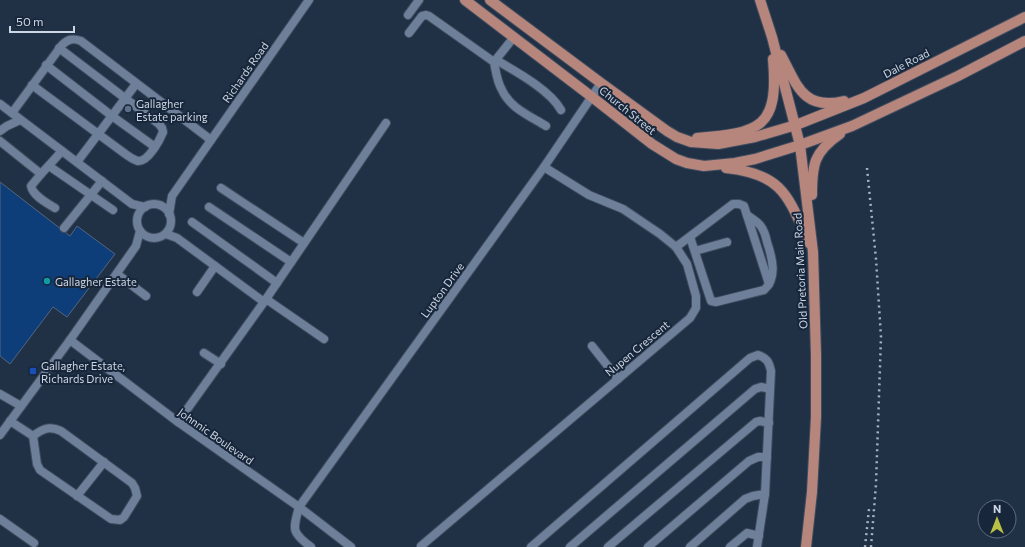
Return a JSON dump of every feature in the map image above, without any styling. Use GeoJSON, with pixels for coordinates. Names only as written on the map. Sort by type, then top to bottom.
{"type":"FeatureCollection","features":[{"type":"Feature","properties":{"kind":"main road","name":"Church Street"},"geometry":{"type":"LineString","coordinates":[[465,0],[652,144],[670,156],[698,166],[711,166],[747,160],[800,145]]}},
{"type":"Feature","properties":{"kind":"main road","name":"Church Street"},"geometry":{"type":"LineString","coordinates":[[490,0],[667,131],[684,139],[696,143],[718,144],[755,137],[796,124]]}},
{"type":"Feature","properties":{"kind":"main road","name":"Old Pretoria Main Road"},"geometry":{"type":"LineString","coordinates":[[760,0],[796,124],[813,248],[816,417],[812,492],[806,547]]}},
{"type":"Feature","properties":{"kind":"main road","name":"Dale Road"},"geometry":{"type":"LineString","coordinates":[[796,124],[864,98],[1025,18]]}},
{"type":"Feature","properties":{"kind":"main road"},"geometry":{"type":"LineString","coordinates":[[771,36],[798,86],[811,100],[822,104],[833,103],[849,100],[878,91]]}},
{"type":"Feature","properties":{"kind":"main road"},"geometry":{"type":"LineString","coordinates":[[684,139],[722,136],[738,133],[751,129],[765,119],[771,107],[774,88],[771,36]]}},
{"type":"Feature","properties":{"kind":"main road"},"geometry":{"type":"LineString","coordinates":[[800,145],[852,126],[958,76],[1025,41]]}},
{"type":"Feature","properties":{"kind":"main road"},"geometry":{"type":"LineString","coordinates":[[813,248],[813,178],[816,159],[826,144],[852,126]]}},
{"type":"Feature","properties":{"kind":"main road"},"geometry":{"type":"LineString","coordinates":[[711,166],[749,172],[766,178],[779,187],[791,202],[813,248]]}},
{"type":"Feature","properties":{"kind":"street","name":"Richards Road"},"geometry":{"type":"LineString","coordinates":[[169,214],[172,196],[309,0]]}},
{"type":"Feature","properties":{"kind":"street"},"geometry":{"type":"LineString","coordinates":[[408,15],[419,0]]}},
{"type":"Feature","properties":{"kind":"street"},"geometry":{"type":"LineString","coordinates":[[409,33],[422,16],[426,15],[495,61],[524,76],[555,101],[561,110]]}},
{"type":"Feature","properties":{"kind":"street"},"geometry":{"type":"LineString","coordinates":[[495,61],[514,37]]}},
{"type":"Feature","properties":{"kind":"street"},"geometry":{"type":"LineString","coordinates":[[12,113],[59,48],[66,41],[76,39],[81,41],[211,140]]}},
{"type":"Feature","properties":{"kind":"street"},"geometry":{"type":"LineString","coordinates":[[32,85],[124,153],[138,161],[143,161],[147,158],[163,132],[159,124],[59,48]]}},
{"type":"Feature","properties":{"kind":"street"},"geometry":{"type":"LineString","coordinates":[[495,61],[502,90],[509,102],[516,108],[546,126]]}},
{"type":"Feature","properties":{"kind":"street"},"geometry":{"type":"LineString","coordinates":[[46,65],[155,147]]}},
{"type":"Feature","properties":{"kind":"street","name":"Lupton Drive"},"geometry":{"type":"LineString","coordinates":[[299,507],[544,167],[601,83]]}},
{"type":"Feature","properties":{"kind":"street"},"geometry":{"type":"LineString","coordinates":[[77,162],[99,135],[136,84]]}},
{"type":"Feature","properties":{"kind":"street"},"geometry":{"type":"LineString","coordinates":[[0,104],[132,204],[138,215],[138,226],[140,231],[136,246]]}},
{"type":"Feature","properties":{"kind":"street"},"geometry":{"type":"LineString","coordinates":[[0,131],[20,120]]}},
{"type":"Feature","properties":{"kind":"street"},"geometry":{"type":"LineString","coordinates":[[178,422],[265,301],[386,123]]}},
{"type":"Feature","properties":{"kind":"street"},"geometry":{"type":"LineString","coordinates":[[0,141],[41,174]]}},
{"type":"Feature","properties":{"kind":"street"},"geometry":{"type":"LineString","coordinates":[[55,208],[35,194],[31,189],[31,186],[62,151]]}},
{"type":"Feature","properties":{"kind":"street"},"geometry":{"type":"LineString","coordinates":[[48,166],[113,210]]}},
{"type":"Feature","properties":{"kind":"street","name":"Nupen Crescent"},"geometry":{"type":"LineString","coordinates":[[420,546],[690,318],[696,310],[697,300],[691,275],[684,258],[676,247],[628,212],[589,195],[544,167]]}},
{"type":"Feature","properties":{"kind":"street"},"geometry":{"type":"LineString","coordinates":[[64,228],[102,181]]}},
{"type":"Feature","properties":{"kind":"street"},"geometry":{"type":"LineString","coordinates":[[221,188],[304,243]]}},
{"type":"Feature","properties":{"kind":"street","name":"Richards Road"},"geometry":{"type":"LineString","coordinates":[[156,205],[172,196]]}},
{"type":"Feature","properties":{"kind":"street"},"geometry":{"type":"LineString","coordinates":[[132,204],[145,207],[156,205],[163,208],[169,214],[170,224],[177,238]]}},
{"type":"Feature","properties":{"kind":"street"},"geometry":{"type":"LineString","coordinates":[[676,247],[733,204],[739,204],[744,206],[747,215],[760,225],[765,233],[773,266],[769,284],[764,290],[713,302],[709,298],[690,237]]}},
{"type":"Feature","properties":{"kind":"street"},"geometry":{"type":"LineString","coordinates":[[138,215],[145,207]]}},
{"type":"Feature","properties":{"kind":"street"},"geometry":{"type":"LineString","coordinates":[[209,207],[291,262]]}},
{"type":"Feature","properties":{"kind":"street"},"geometry":{"type":"LineString","coordinates":[[192,222],[277,283]]}},
{"type":"Feature","properties":{"kind":"street"},"geometry":{"type":"LineString","coordinates":[[140,231],[149,237],[161,237],[166,234],[170,224]]}},
{"type":"Feature","properties":{"kind":"street"},"geometry":{"type":"LineString","coordinates":[[166,234],[177,238],[265,301],[324,339]]}},
{"type":"Feature","properties":{"kind":"street"},"geometry":{"type":"LineString","coordinates":[[0,435],[70,340],[136,246],[149,237]]}},
{"type":"Feature","properties":{"kind":"street"},"geometry":{"type":"LineString","coordinates":[[695,251],[727,242]]}},
{"type":"Feature","properties":{"kind":"street"},"geometry":{"type":"LineString","coordinates":[[197,292],[215,266]]}},
{"type":"Feature","properties":{"kind":"street"},"geometry":{"type":"LineString","coordinates":[[116,274],[146,296]]}},
{"type":"Feature","properties":{"kind":"street","name":"Johnnic Boulevard"},"geometry":{"type":"LineString","coordinates":[[70,340],[178,422],[299,507],[351,547]]}},
{"type":"Feature","properties":{"kind":"street"},"geometry":{"type":"LineString","coordinates":[[592,346],[618,379]]}},
{"type":"Feature","properties":{"kind":"street"},"geometry":{"type":"LineString","coordinates":[[204,353],[221,364]]}},
{"type":"Feature","properties":{"kind":"street"},"geometry":{"type":"LineString","coordinates":[[531,547],[750,358],[758,355],[764,357],[769,362],[771,371],[765,494],[757,547]]}},
{"type":"Feature","properties":{"kind":"street"},"geometry":{"type":"LineString","coordinates":[[570,547],[755,389],[761,387],[770,389]]}},
{"type":"Feature","properties":{"kind":"street"},"geometry":{"type":"LineString","coordinates":[[0,394],[21,406]]}},
{"type":"Feature","properties":{"kind":"street"},"geometry":{"type":"LineString","coordinates":[[10,421],[33,436],[37,464],[40,470],[111,519],[120,520],[124,517],[136,501],[137,492],[132,483],[61,431],[53,428],[47,428],[33,436]]}},
{"type":"Feature","properties":{"kind":"street"},"geometry":{"type":"LineString","coordinates":[[608,547],[756,422],[760,421],[769,423]]}},
{"type":"Feature","properties":{"kind":"street"},"geometry":{"type":"LineString","coordinates":[[648,547],[749,461],[758,457],[767,457]]}},
{"type":"Feature","properties":{"kind":"street"},"geometry":{"type":"LineString","coordinates":[[77,496],[104,462]]}},
{"type":"Feature","properties":{"kind":"street"},"geometry":{"type":"LineString","coordinates":[[690,547],[745,499],[765,494]]}},
{"type":"Feature","properties":{"kind":"street"},"geometry":{"type":"LineString","coordinates":[[299,507],[294,525],[295,530],[299,537],[311,547]]}},
{"type":"Feature","properties":{"kind":"street"},"geometry":{"type":"LineString","coordinates":[[0,519],[34,543]]}},
{"type":"Feature","properties":{"kind":"street"},"geometry":{"type":"LineString","coordinates":[[730,547],[747,533],[759,536]]}},
{"type":"Feature","properties":{"kind":"building","name":"Gallagher Estate"},"geometry":{"type":"Polygon","coordinates":[[[0,182],[70,236],[77,226],[115,254],[67,317],[53,307],[10,364],[0,356],[0,182]]]}},
{"type":"Feature","properties":{"kind":"railway"},"geometry":{"type":"LineString","coordinates":[[867,168],[876,259],[881,337],[876,484],[871,547]]}},
{"type":"Feature","properties":{"kind":"railway"},"geometry":{"type":"LineString","coordinates":[[865,547],[869,509]]}},
{"type":"Feature","properties":{"kind":"place","name":"Gallagher Estate parking"},"geometry":{"type":"Point","coordinates":[128,109]}},
{"type":"Feature","properties":{"kind":"place","name":"Gallagher Estate"},"geometry":{"type":"Point","coordinates":[47,281]}},
{"type":"Feature","properties":{"kind":"place","name":"Gallagher Estate, Richards Drive"},"geometry":{"type":"Point","coordinates":[33,371]}}]}
